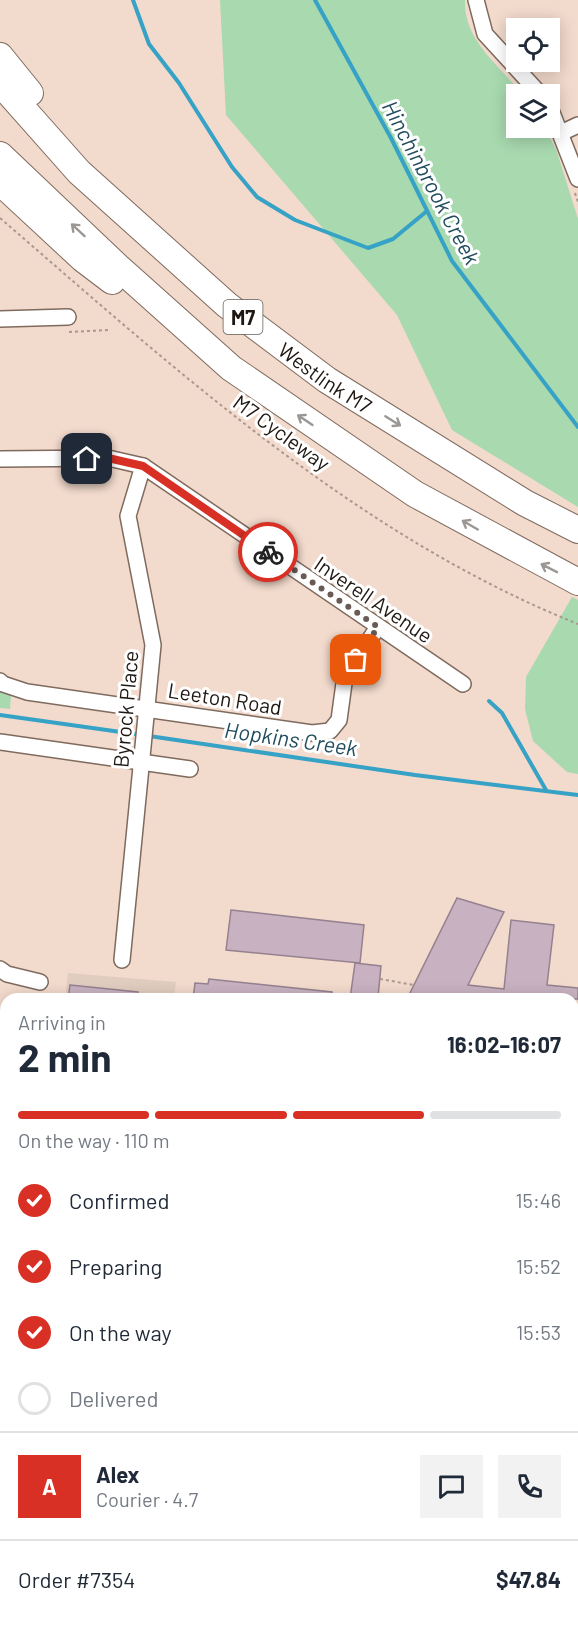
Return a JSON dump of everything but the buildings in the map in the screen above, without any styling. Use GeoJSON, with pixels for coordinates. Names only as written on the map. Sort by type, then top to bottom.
{"type":"FeatureCollection","features":[{"type":"Feature","properties":{"kind":"highway","name":"M7"},"geometry":{"type":"LineString","coordinates":[[0,56],[81,154],[227,305]]}},
{"type":"Feature","properties":{"kind":"highway","name":"Westlink M7"},"geometry":{"type":"LineString","coordinates":[[0,83],[79,172],[227,305],[327,380],[525,503],[578,530]]}},
{"type":"Feature","properties":{"kind":"highway","name":"M7"},"geometry":{"type":"LineString","coordinates":[[0,155],[117,267],[231,368],[416,494],[521,554],[578,582]]}},
{"type":"Feature","properties":{"kind":"highway"},"geometry":{"type":"LineString","coordinates":[[0,182],[83,260],[231,368]]}},
{"type":"Feature","properties":{"kind":"street"},"geometry":{"type":"LineString","coordinates":[[476,0],[485,34],[531,84]]}},
{"type":"Feature","properties":{"kind":"street"},"geometry":{"type":"LineString","coordinates":[[578,125],[561,133],[578,179]]}},
{"type":"Feature","properties":{"kind":"street"},"geometry":{"type":"LineString","coordinates":[[0,319],[68,317]]}},
{"type":"Feature","properties":{"kind":"street","name":"Inverell Avenue"},"geometry":{"type":"LineString","coordinates":[[0,459],[108,458],[143,466],[463,684]]}},
{"type":"Feature","properties":{"kind":"street","name":"Byrock Place"},"geometry":{"type":"LineString","coordinates":[[122,960],[153,645],[128,516],[143,466]]}},
{"type":"Feature","properties":{"kind":"street","name":"Leeton Road"},"geometry":{"type":"LineString","coordinates":[[0,681],[27,692],[312,733],[330,731],[339,720],[345,676],[378,627]]}},
{"type":"Feature","properties":{"kind":"street"},"geometry":{"type":"LineString","coordinates":[[0,742],[190,769]]}},
{"type":"Feature","properties":{"kind":"street"},"geometry":{"type":"LineString","coordinates":[[0,969],[7,974],[40,982]]}},
{"type":"Feature","properties":{"kind":"path","name":"M7 Cycleway"},"geometry":{"type":"LineString","coordinates":[[0,218],[204,392],[280,450],[394,528],[514,597],[578,624]]}},
{"type":"Feature","properties":{"kind":"path"},"geometry":{"type":"LineString","coordinates":[[380,979],[414,985]]}},
{"type":"Feature","properties":{"kind":"shaded area"},"geometry":{"type":"Polygon","coordinates":[[[68,973],[176,982],[175,993],[66,993],[68,973]]]}},
{"type":"Feature","properties":{"kind":"green space"},"geometry":{"type":"Polygon","coordinates":[[[220,0],[465,0],[466,14],[476,40],[513,84],[506,84],[506,138],[550,138],[556,149],[578,219],[578,507],[452,430],[397,315],[226,115],[220,0]]]}},
{"type":"Feature","properties":{"kind":"green space"},"geometry":{"type":"Polygon","coordinates":[[[572,597],[578,600],[578,774],[567,772],[533,741],[525,709],[526,677],[572,597]]]}},
{"type":"Feature","properties":{"kind":"green space"},"geometry":{"type":"Polygon","coordinates":[[[0,690],[11,696],[10,709],[0,708],[0,690]]]}},
{"type":"Feature","properties":{"kind":"waterway"},"geometry":{"type":"LineString","coordinates":[[133,0],[149,44],[179,83],[232,167],[257,197],[295,220],[368,248],[393,239],[427,211]]}},
{"type":"Feature","properties":{"kind":"waterway","name":"Hinchinbrook Creek"},"geometry":{"type":"LineString","coordinates":[[315,0],[391,138],[452,261],[578,427]]}},
{"type":"Feature","properties":{"kind":"waterway"},"geometry":{"type":"LineString","coordinates":[[489,701],[502,713],[546,790]]}},
{"type":"Feature","properties":{"kind":"waterway","name":"Hopkins Creek"},"geometry":{"type":"LineString","coordinates":[[0,715],[142,735]]}},
{"type":"Feature","properties":{"kind":"waterway","name":"Hopkins Creek"},"geometry":{"type":"LineString","coordinates":[[149,736],[415,775],[578,795]]}},
{"type":"Feature","properties":{"kind":"way so far"},"geometry":{"type":"LineString","coordinates":[[268,552],[378,627],[356,660]]}},
{"type":"Feature","properties":{"kind":"route"},"geometry":{"type":"LineString","coordinates":[[87,459],[108,458],[143,466],[268,552]]}}]}
